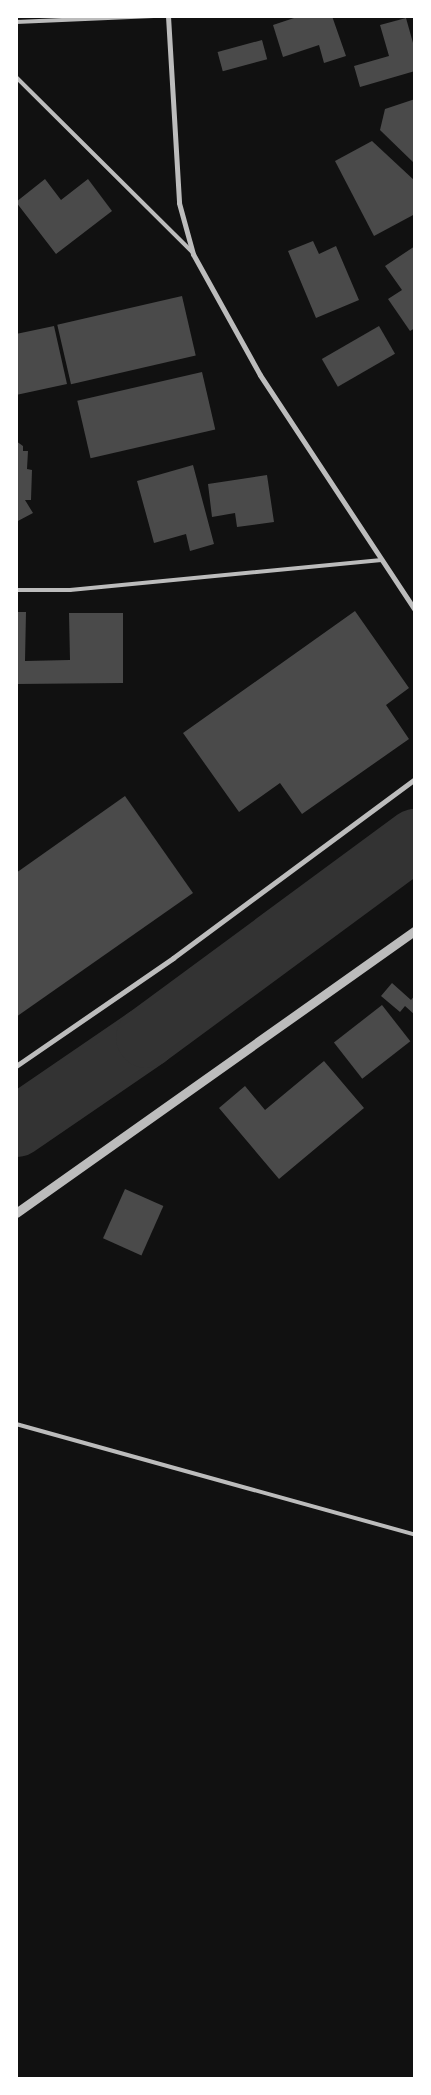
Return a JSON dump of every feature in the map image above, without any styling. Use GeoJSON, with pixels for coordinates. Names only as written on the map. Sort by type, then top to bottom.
{"type":"FeatureCollection","features":[{"type":"Feature","properties":{"kind":"street"},"geometry":{"type":"LineString","coordinates":[[168,16],[179,203],[193,254],[260,376],[415,610]]}},
{"type":"Feature","properties":{"kind":"street"},"geometry":{"type":"LineString","coordinates":[[16,1066],[173,958],[415,779]]}},
{"type":"Feature","properties":{"kind":"street"},"geometry":{"type":"LineString","coordinates":[[16,1213],[415,931]]}},
{"type":"Feature","properties":{"kind":"lane"},"geometry":{"type":"LineString","coordinates":[[16,22],[154,16]]}},
{"type":"Feature","properties":{"kind":"lane"},"geometry":{"type":"LineString","coordinates":[[16,77],[193,254]]}},
{"type":"Feature","properties":{"kind":"lane"},"geometry":{"type":"LineString","coordinates":[[16,590],[70,590],[382,560]]}},
{"type":"Feature","properties":{"kind":"lane"},"geometry":{"type":"LineString","coordinates":[[16,1424],[415,1535]]}},
{"type":"Feature","properties":{"kind":"building"},"geometry":{"type":"Polygon","coordinates":[[[300,16],[332,16],[346,56],[324,63],[319,45],[283,57],[273,25],[300,16]]]}},
{"type":"Feature","properties":{"kind":"building"},"geometry":{"type":"Polygon","coordinates":[[[406,18],[415,50],[415,71],[360,87],[354,66],[389,56],[380,25],[406,18]]]}},
{"type":"Feature","properties":{"kind":"building"},"geometry":{"type":"Polygon","coordinates":[[[262,40],[267,59],[223,71],[218,52],[262,40]]]}},
{"type":"Feature","properties":{"kind":"building"},"geometry":{"type":"Polygon","coordinates":[[[415,99],[415,164],[380,130],[385,109],[415,99]]]}},
{"type":"Feature","properties":{"kind":"building"},"geometry":{"type":"Polygon","coordinates":[[[372,141],[415,181],[415,214],[374,236],[335,161],[372,141]]]}},
{"type":"Feature","properties":{"kind":"building"},"geometry":{"type":"Polygon","coordinates":[[[45,179],[61,200],[88,179],[112,211],[56,254],[16,202],[45,179]]]}},
{"type":"Feature","properties":{"kind":"building"},"geometry":{"type":"Polygon","coordinates":[[[313,241],[319,254],[336,246],[359,300],[316,318],[288,251],[313,241]]]}},
{"type":"Feature","properties":{"kind":"building"},"geometry":{"type":"Polygon","coordinates":[[[415,246],[415,328],[410,331],[388,299],[402,290],[385,266],[415,246]]]}},
{"type":"Feature","properties":{"kind":"building"},"geometry":{"type":"Polygon","coordinates":[[[182,296],[196,355],[71,384],[57,325],[182,296]]]}},
{"type":"Feature","properties":{"kind":"building"},"geometry":{"type":"Polygon","coordinates":[[[54,326],[67,384],[16,395],[16,334],[54,326]]]}},
{"type":"Feature","properties":{"kind":"building"},"geometry":{"type":"Polygon","coordinates":[[[379,326],[395,354],[338,387],[322,359],[379,326]]]}},
{"type":"Feature","properties":{"kind":"building"},"geometry":{"type":"Polygon","coordinates":[[[202,372],[215,429],[91,458],[77,401],[202,372]]]}},
{"type":"Feature","properties":{"kind":"building"},"geometry":{"type":"Polygon","coordinates":[[[16,441],[23,446],[23,451],[28,451],[27,469],[32,470],[31,500],[25,500],[33,513],[16,522],[16,441]]]}},
{"type":"Feature","properties":{"kind":"building"},"geometry":{"type":"Polygon","coordinates":[[[193,465],[214,544],[190,551],[186,534],[154,543],[137,481],[193,465]]]}},
{"type":"Feature","properties":{"kind":"building"},"geometry":{"type":"Polygon","coordinates":[[[267,475],[274,522],[237,527],[235,513],[212,517],[208,484],[267,475]]]}},
{"type":"Feature","properties":{"kind":"building"},"geometry":{"type":"Polygon","coordinates":[[[355,611],[409,688],[386,705],[409,739],[302,814],[280,783],[239,812],[183,733],[355,611]]]}},
{"type":"Feature","properties":{"kind":"building"},"geometry":{"type":"Polygon","coordinates":[[[16,612],[26,612],[25,661],[70,660],[69,613],[123,613],[123,683],[16,684],[16,612]]]}},
{"type":"Feature","properties":{"kind":"building"},"geometry":{"type":"Polygon","coordinates":[[[125,796],[193,893],[16,1017],[16,873],[125,796]]]}},
{"type":"Feature","properties":{"kind":"building"},"geometry":{"type":"Polygon","coordinates":[[[392,983],[411,1000],[415,995],[415,1015],[405,1006],[400,1012],[381,996],[392,983]]]}},
{"type":"Feature","properties":{"kind":"building"},"geometry":{"type":"Polygon","coordinates":[[[382,1005],[410,1041],[362,1079],[334,1043],[382,1005]]]}},
{"type":"Feature","properties":{"kind":"building"},"geometry":{"type":"Polygon","coordinates":[[[324,1061],[364,1108],[279,1179],[219,1108],[245,1086],[265,1110],[324,1061]]]}},
{"type":"Feature","properties":{"kind":"building"},"geometry":{"type":"Polygon","coordinates":[[[125,1189],[163,1206],[141,1255],[103,1238],[125,1189]]]}},
{"type":"Feature","properties":{"kind":"waterway"},"geometry":{"type":"LineString","coordinates":[[16,1126],[146,1037],[415,839]]}}]}
